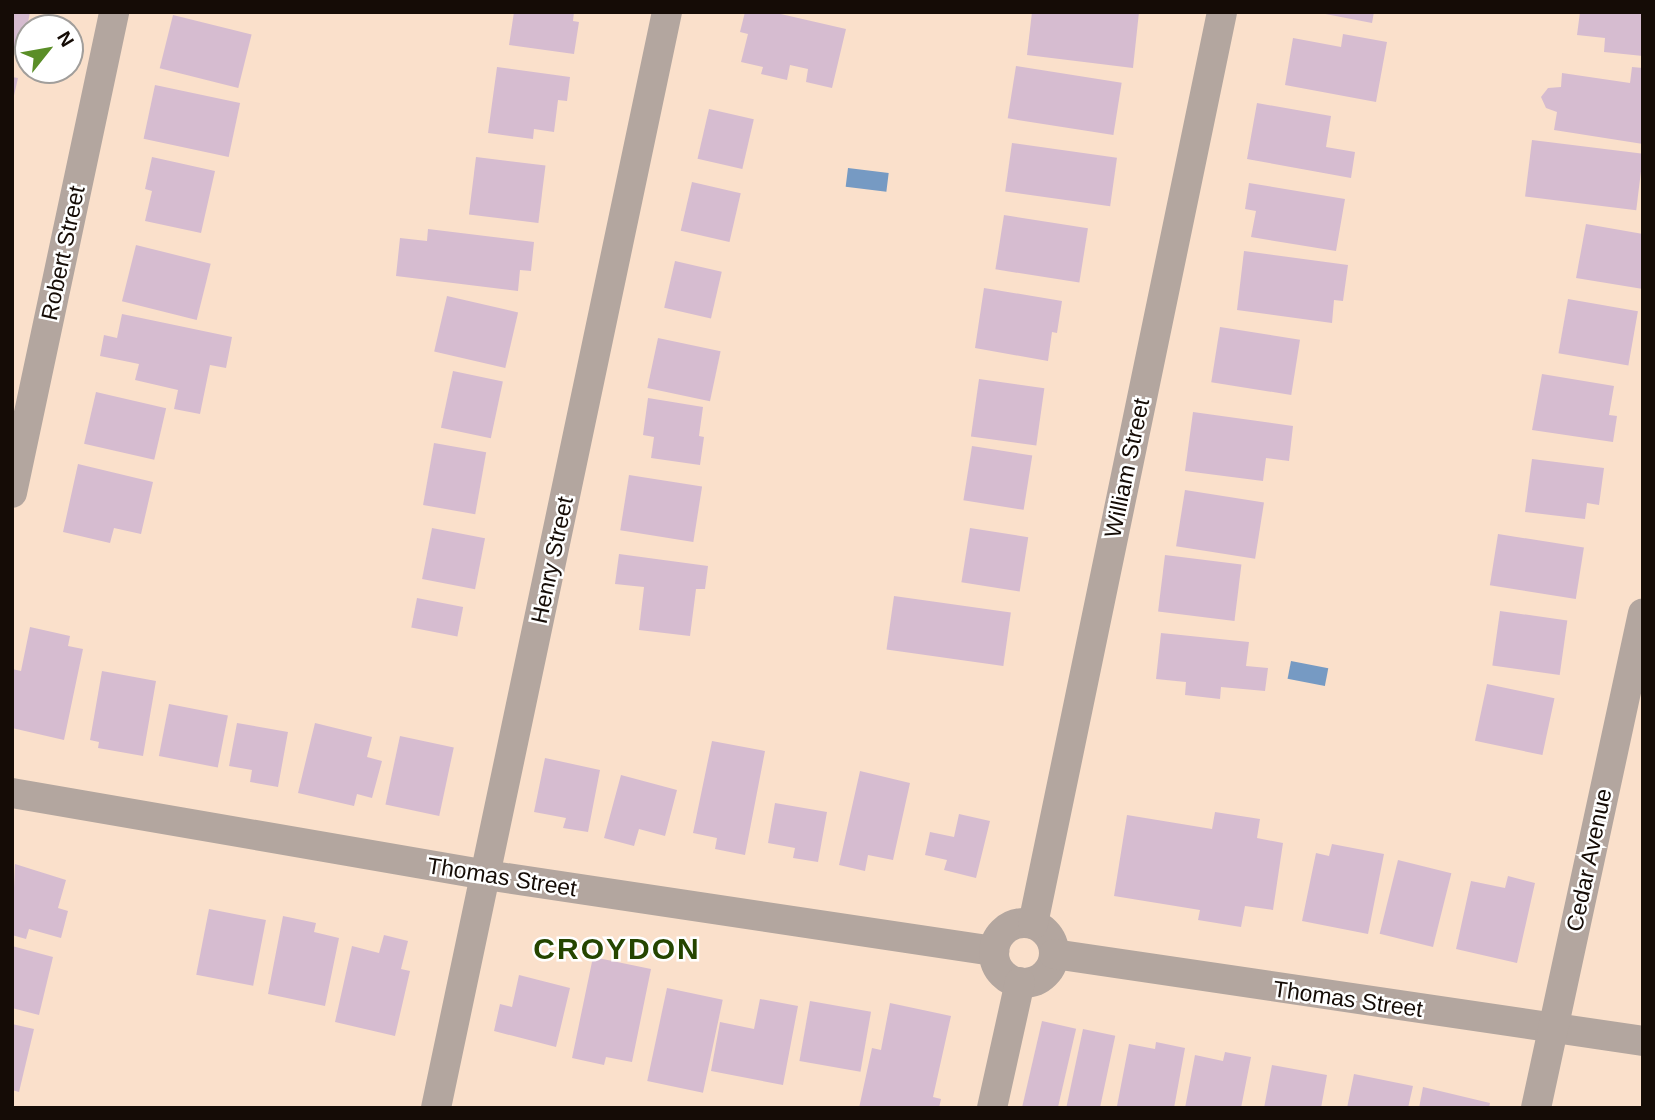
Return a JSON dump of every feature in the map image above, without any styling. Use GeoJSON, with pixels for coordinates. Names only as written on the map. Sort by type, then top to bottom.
{"type":"FeatureCollection","features":[{"type":"Feature","properties":{"kind":"street","name":"Robert Street"},"geometry":{"type":"LineString","coordinates":[[12,493],[114,12]]}},
{"type":"Feature","properties":{"kind":"street","name":"Henry Street"},"geometry":{"type":"LineString","coordinates":[[436,1108],[667,12]]}},
{"type":"Feature","properties":{"kind":"street","name":"William Street"},"geometry":{"type":"LineString","coordinates":[[1033,924],[1222,12]]}},
{"type":"Feature","properties":{"kind":"street","name":"Cedar Avenue"},"geometry":{"type":"LineString","coordinates":[[1536,1108],[1643,613]]}},
{"type":"Feature","properties":{"kind":"street","name":"Thomas Street"},"geometry":{"type":"LineString","coordinates":[[12,793],[486,875],[994,951]]}},
{"type":"Feature","properties":{"kind":"street"},"geometry":{"type":"LineString","coordinates":[[1033,924],[1051,939],[1054,954],[1047,972],[1040,978],[1020,982],[1006,977],[999,969],[994,951],[1003,931],[1013,925],[1033,924]]}},
{"type":"Feature","properties":{"kind":"street","name":"Thomas Street"},"geometry":{"type":"LineString","coordinates":[[1054,954],[1643,1041]]}},
{"type":"Feature","properties":{"kind":"street"},"geometry":{"type":"LineString","coordinates":[[992,1108],[1020,982]]}},
{"type":"Feature","properties":{"kind":"water"},"geometry":{"type":"Polygon","coordinates":[[[848,168],[889,173],[886,192],[846,187],[848,168]]]}},
{"type":"Feature","properties":{"kind":"water"},"geometry":{"type":"Polygon","coordinates":[[[1291,661],[1328,668],[1325,686],[1288,679],[1291,661]]]}},
{"type":"Feature","properties":{"kind":"building"},"geometry":{"type":"Polygon","coordinates":[[[12,12],[30,12],[14,14],[12,48],[12,12]]]}},
{"type":"Feature","properties":{"kind":"building"},"geometry":{"type":"Polygon","coordinates":[[[514,12],[574,12],[573,21],[579,22],[574,54],[509,45],[514,12]]]}},
{"type":"Feature","properties":{"kind":"building"},"geometry":{"type":"Polygon","coordinates":[[[745,12],[772,12],[846,29],[832,88],[806,82],[808,69],[790,65],[787,80],[761,74],[763,67],[741,62],[748,34],[740,32],[745,12]]]}},
{"type":"Feature","properties":{"kind":"building"},"geometry":{"type":"Polygon","coordinates":[[[1032,12],[1139,12],[1133,68],[1027,55],[1032,12]]]}},
{"type":"Feature","properties":{"kind":"building"},"geometry":{"type":"Polygon","coordinates":[[[1315,12],[1374,12],[1372,23],[1315,12]]]}},
{"type":"Feature","properties":{"kind":"building"},"geometry":{"type":"Polygon","coordinates":[[[1580,12],[1643,12],[1643,56],[1604,52],[1605,38],[1577,35],[1580,12]]]}},
{"type":"Feature","properties":{"kind":"building"},"geometry":{"type":"Polygon","coordinates":[[[173,15],[252,35],[238,88],[160,68],[173,15]]]}},
{"type":"Feature","properties":{"kind":"building"},"geometry":{"type":"Polygon","coordinates":[[[1343,34],[1387,42],[1376,102],[1285,85],[1293,38],[1341,47],[1343,34]]]}},
{"type":"Feature","properties":{"kind":"building"},"geometry":{"type":"Polygon","coordinates":[[[1016,66],[1122,83],[1113,135],[1008,118],[1016,66]]]}},
{"type":"Feature","properties":{"kind":"building"},"geometry":{"type":"Polygon","coordinates":[[[497,67],[570,77],[567,101],[558,100],[554,132],[534,129],[533,139],[488,133],[497,67]]]}},
{"type":"Feature","properties":{"kind":"building"},"geometry":{"type":"Polygon","coordinates":[[[1632,67],[1643,68],[1643,144],[1554,130],[1557,112],[1546,108],[1541,97],[1548,88],[1561,87],[1562,73],[1630,83],[1632,67]]]}},
{"type":"Feature","properties":{"kind":"building"},"geometry":{"type":"Polygon","coordinates":[[[12,77],[14,84],[17,84],[12,100],[12,77]]]}},
{"type":"Feature","properties":{"kind":"building"},"geometry":{"type":"Polygon","coordinates":[[[155,85],[240,103],[229,157],[144,139],[155,85]]]}},
{"type":"Feature","properties":{"kind":"building"},"geometry":{"type":"Polygon","coordinates":[[[1257,103],[1331,116],[1326,147],[1355,152],[1351,178],[1247,159],[1257,103]]]}},
{"type":"Feature","properties":{"kind":"building"},"geometry":{"type":"Polygon","coordinates":[[[709,109],[754,119],[742,169],[698,159],[709,109]]]}},
{"type":"Feature","properties":{"kind":"building"},"geometry":{"type":"Polygon","coordinates":[[[1532,140],[1643,154],[1636,210],[1525,197],[1532,140]]]}},
{"type":"Feature","properties":{"kind":"building"},"geometry":{"type":"Polygon","coordinates":[[[1012,143],[1117,158],[1110,206],[1005,192],[1012,143]]]}},
{"type":"Feature","properties":{"kind":"building"},"geometry":{"type":"Polygon","coordinates":[[[152,157],[215,171],[201,233],[145,221],[152,191],[145,189],[152,157]]]}},
{"type":"Feature","properties":{"kind":"building"},"geometry":{"type":"Polygon","coordinates":[[[476,157],[545,166],[538,223],[469,215],[476,157]]]}},
{"type":"Feature","properties":{"kind":"building"},"geometry":{"type":"Polygon","coordinates":[[[692,182],[741,193],[729,242],[681,231],[692,182]]]}},
{"type":"Feature","properties":{"kind":"building"},"geometry":{"type":"Polygon","coordinates":[[[1249,183],[1345,199],[1336,251],[1251,237],[1256,211],[1245,209],[1249,183]]]}},
{"type":"Feature","properties":{"kind":"building"},"geometry":{"type":"Polygon","coordinates":[[[1004,215],[1088,228],[1079,283],[995,269],[1004,215]]]}},
{"type":"Feature","properties":{"kind":"building"},"geometry":{"type":"Polygon","coordinates":[[[1586,224],[1643,234],[1643,289],[1576,278],[1586,224]]]}},
{"type":"Feature","properties":{"kind":"building"},"geometry":{"type":"Polygon","coordinates":[[[428,229],[534,242],[531,271],[520,270],[518,291],[396,276],[400,238],[427,241],[428,229]]]}},
{"type":"Feature","properties":{"kind":"building"},"geometry":{"type":"Polygon","coordinates":[[[136,245],[211,264],[197,320],[122,301],[136,245]]]}},
{"type":"Feature","properties":{"kind":"building"},"geometry":{"type":"Polygon","coordinates":[[[1244,251],[1348,265],[1343,301],[1334,300],[1332,323],[1237,310],[1244,251]]]}},
{"type":"Feature","properties":{"kind":"building"},"geometry":{"type":"Polygon","coordinates":[[[675,261],[722,272],[711,319],[664,308],[675,261]]]}},
{"type":"Feature","properties":{"kind":"building"},"geometry":{"type":"Polygon","coordinates":[[[984,288],[1062,301],[1057,333],[1052,332],[1048,361],[975,348],[984,288]]]}},
{"type":"Feature","properties":{"kind":"building"},"geometry":{"type":"Polygon","coordinates":[[[447,296],[518,312],[505,368],[434,352],[447,296]]]}},
{"type":"Feature","properties":{"kind":"building"},"geometry":{"type":"Polygon","coordinates":[[[1568,299],[1638,311],[1628,365],[1558,353],[1568,299]]]}},
{"type":"Feature","properties":{"kind":"building"},"geometry":{"type":"Polygon","coordinates":[[[122,314],[232,337],[226,368],[210,365],[200,414],[174,409],[178,390],[135,380],[139,364],[100,356],[104,335],[117,338],[122,314]]]}},
{"type":"Feature","properties":{"kind":"building"},"geometry":{"type":"Polygon","coordinates":[[[1220,327],[1300,340],[1291,395],[1211,382],[1220,327]]]}},
{"type":"Feature","properties":{"kind":"building"},"geometry":{"type":"Polygon","coordinates":[[[658,338],[721,351],[710,401],[647,388],[658,338]]]}},
{"type":"Feature","properties":{"kind":"building"},"geometry":{"type":"Polygon","coordinates":[[[453,371],[503,382],[491,438],[441,428],[453,371]]]}},
{"type":"Feature","properties":{"kind":"building"},"geometry":{"type":"Polygon","coordinates":[[[1542,374],[1614,386],[1609,415],[1617,416],[1613,442],[1532,430],[1542,374]]]}},
{"type":"Feature","properties":{"kind":"building"},"geometry":{"type":"Polygon","coordinates":[[[979,379],[1044,388],[1036,446],[971,436],[979,379]]]}},
{"type":"Feature","properties":{"kind":"building"},"geometry":{"type":"Polygon","coordinates":[[[96,392],[166,408],[154,460],[84,444],[96,392]]]}},
{"type":"Feature","properties":{"kind":"building"},"geometry":{"type":"Polygon","coordinates":[[[648,398],[703,407],[699,436],[704,437],[700,465],[651,458],[654,437],[643,435],[648,398]]]}},
{"type":"Feature","properties":{"kind":"building"},"geometry":{"type":"Polygon","coordinates":[[[1193,412],[1293,426],[1289,461],[1266,458],[1263,481],[1185,471],[1193,412]]]}},
{"type":"Feature","properties":{"kind":"building"},"geometry":{"type":"Polygon","coordinates":[[[434,443],[486,452],[475,514],[423,505],[434,443]]]}},
{"type":"Feature","properties":{"kind":"building"},"geometry":{"type":"Polygon","coordinates":[[[972,446],[1032,456],[1024,510],[963,500],[972,446]]]}},
{"type":"Feature","properties":{"kind":"building"},"geometry":{"type":"Polygon","coordinates":[[[1532,459],[1604,468],[1599,505],[1587,503],[1585,519],[1525,512],[1532,459]]]}},
{"type":"Feature","properties":{"kind":"building"},"geometry":{"type":"Polygon","coordinates":[[[78,464],[153,482],[141,534],[114,528],[110,543],[63,532],[78,464]]]}},
{"type":"Feature","properties":{"kind":"building"},"geometry":{"type":"Polygon","coordinates":[[[629,475],[702,487],[693,542],[620,530],[629,475]]]}},
{"type":"Feature","properties":{"kind":"building"},"geometry":{"type":"Polygon","coordinates":[[[1185,490],[1264,503],[1255,559],[1176,546],[1185,490]]]}},
{"type":"Feature","properties":{"kind":"building"},"geometry":{"type":"Polygon","coordinates":[[[432,528],[485,538],[475,589],[422,579],[432,528]]]}},
{"type":"Feature","properties":{"kind":"building"},"geometry":{"type":"Polygon","coordinates":[[[970,528],[1028,537],[1020,592],[961,582],[970,528]]]}},
{"type":"Feature","properties":{"kind":"building"},"geometry":{"type":"Polygon","coordinates":[[[1498,534],[1584,548],[1576,599],[1490,585],[1498,534]]]}},
{"type":"Feature","properties":{"kind":"building"},"geometry":{"type":"Polygon","coordinates":[[[619,554],[708,566],[705,589],[696,589],[690,636],[639,630],[644,587],[615,584],[619,554]]]}},
{"type":"Feature","properties":{"kind":"building"},"geometry":{"type":"Polygon","coordinates":[[[1165,555],[1241,564],[1234,621],[1158,612],[1165,555]]]}},
{"type":"Feature","properties":{"kind":"building"},"geometry":{"type":"Polygon","coordinates":[[[894,596],[1011,612],[1003,666],[886,649],[894,596]]]}},
{"type":"Feature","properties":{"kind":"building"},"geometry":{"type":"Polygon","coordinates":[[[417,598],[463,607],[457,636],[411,627],[417,598]]]}},
{"type":"Feature","properties":{"kind":"building"},"geometry":{"type":"Polygon","coordinates":[[[1500,611],[1567,620],[1560,675],[1492,665],[1500,611]]]}},
{"type":"Feature","properties":{"kind":"building"},"geometry":{"type":"Polygon","coordinates":[[[30,627],[70,636],[68,646],[83,649],[64,740],[12,728],[12,669],[21,671],[30,627]]]}},
{"type":"Feature","properties":{"kind":"building"},"geometry":{"type":"Polygon","coordinates":[[[1161,633],[1249,642],[1246,666],[1268,668],[1265,691],[1221,687],[1220,699],[1185,695],[1186,682],[1156,679],[1161,633]]]}},
{"type":"Feature","properties":{"kind":"building"},"geometry":{"type":"Polygon","coordinates":[[[102,671],[156,681],[143,756],[98,748],[99,742],[90,740],[102,671]]]}},
{"type":"Feature","properties":{"kind":"building"},"geometry":{"type":"Polygon","coordinates":[[[1487,684],[1554,698],[1542,755],[1475,741],[1487,684]]]}},
{"type":"Feature","properties":{"kind":"building"},"geometry":{"type":"Polygon","coordinates":[[[169,704],[228,715],[218,767],[159,756],[169,704]]]}},
{"type":"Feature","properties":{"kind":"building"},"geometry":{"type":"Polygon","coordinates":[[[237,723],[288,732],[278,787],[250,782],[252,770],[229,766],[237,723]]]}},
{"type":"Feature","properties":{"kind":"building"},"geometry":{"type":"Polygon","coordinates":[[[315,723],[372,737],[367,757],[382,761],[372,798],[357,794],[354,806],[298,793],[315,723]]]}},
{"type":"Feature","properties":{"kind":"building"},"geometry":{"type":"Polygon","coordinates":[[[400,736],[454,747],[439,816],[385,804],[400,736]]]}},
{"type":"Feature","properties":{"kind":"building"},"geometry":{"type":"Polygon","coordinates":[[[712,741],[765,751],[745,855],[715,849],[717,838],[693,833],[712,741]]]}},
{"type":"Feature","properties":{"kind":"building"},"geometry":{"type":"Polygon","coordinates":[[[545,758],[600,770],[588,832],[563,828],[566,818],[534,812],[545,758]]]}},
{"type":"Feature","properties":{"kind":"building"},"geometry":{"type":"Polygon","coordinates":[[[860,771],[910,783],[893,860],[868,855],[865,871],[839,865],[860,771]]]}},
{"type":"Feature","properties":{"kind":"building"},"geometry":{"type":"Polygon","coordinates":[[[621,775],[677,790],[665,836],[639,829],[634,846],[604,838],[621,775]]]}},
{"type":"Feature","properties":{"kind":"building"},"geometry":{"type":"Polygon","coordinates":[[[775,803],[827,812],[818,862],[793,858],[795,848],[768,843],[775,803]]]}},
{"type":"Feature","properties":{"kind":"building"},"geometry":{"type":"Polygon","coordinates":[[[1215,812],[1260,819],[1257,838],[1283,843],[1273,910],[1245,906],[1241,927],[1198,920],[1200,910],[1114,896],[1127,815],[1212,829],[1215,812]]]}},
{"type":"Feature","properties":{"kind":"building"},"geometry":{"type":"Polygon","coordinates":[[[959,814],[990,821],[976,878],[944,870],[947,860],[925,855],[930,832],[954,837],[959,814]]]}},
{"type":"Feature","properties":{"kind":"building"},"geometry":{"type":"Polygon","coordinates":[[[1332,844],[1384,854],[1368,934],[1302,921],[1316,853],[1329,856],[1332,844]]]}},
{"type":"Feature","properties":{"kind":"building"},"geometry":{"type":"Polygon","coordinates":[[[1398,860],[1451,873],[1433,947],[1380,934],[1398,860]]]}},
{"type":"Feature","properties":{"kind":"building"},"geometry":{"type":"Polygon","coordinates":[[[15,864],[66,880],[58,908],[68,911],[61,938],[29,929],[26,939],[12,935],[15,864]]]}},
{"type":"Feature","properties":{"kind":"building"},"geometry":{"type":"Polygon","coordinates":[[[1508,876],[1535,883],[1517,963],[1456,949],[1471,881],[1505,888],[1508,876]]]}},
{"type":"Feature","properties":{"kind":"building"},"geometry":{"type":"Polygon","coordinates":[[[209,909],[266,920],[253,986],[196,975],[209,909]]]}},
{"type":"Feature","properties":{"kind":"building"},"geometry":{"type":"Polygon","coordinates":[[[283,916],[316,923],[314,932],[339,938],[325,1006],[268,994],[283,916]]]}},
{"type":"Feature","properties":{"kind":"building"},"geometry":{"type":"Polygon","coordinates":[[[384,935],[408,941],[401,969],[410,971],[395,1036],[335,1022],[352,946],[379,953],[384,935]]]}},
{"type":"Feature","properties":{"kind":"building"},"geometry":{"type":"Polygon","coordinates":[[[12,946],[53,957],[39,1015],[12,1008],[12,946]]]}},
{"type":"Feature","properties":{"kind":"building"},"geometry":{"type":"Polygon","coordinates":[[[593,957],[651,969],[632,1062],[606,1057],[604,1065],[572,1058],[593,957]]]}},
{"type":"Feature","properties":{"kind":"building"},"geometry":{"type":"Polygon","coordinates":[[[519,975],[570,988],[556,1047],[494,1031],[500,1004],[512,1007],[519,975]]]}},
{"type":"Feature","properties":{"kind":"building"},"geometry":{"type":"Polygon","coordinates":[[[667,988],[723,1000],[703,1093],[647,1081],[667,988]]]}},
{"type":"Feature","properties":{"kind":"building"},"geometry":{"type":"Polygon","coordinates":[[[760,999],[798,1006],[783,1085],[711,1071],[720,1022],[754,1029],[760,999]]]}},
{"type":"Feature","properties":{"kind":"building"},"geometry":{"type":"Polygon","coordinates":[[[810,1001],[871,1012],[860,1072],[799,1061],[810,1001]]]}},
{"type":"Feature","properties":{"kind":"building"},"geometry":{"type":"Polygon","coordinates":[[[890,1003],[951,1016],[933,1097],[941,1099],[939,1108],[859,1108],[872,1048],[881,1050],[890,1003]]]}},
{"type":"Feature","properties":{"kind":"building"},"geometry":{"type":"Polygon","coordinates":[[[1042,1021],[1076,1029],[1058,1108],[1022,1108],[1042,1021]]]}},
{"type":"Feature","properties":{"kind":"building"},"geometry":{"type":"Polygon","coordinates":[[[12,1024],[34,1029],[19,1092],[12,1090],[12,1024]]]}},
{"type":"Feature","properties":{"kind":"building"},"geometry":{"type":"Polygon","coordinates":[[[1083,1029],[1115,1036],[1100,1108],[1066,1108],[1083,1029]]]}},
{"type":"Feature","properties":{"kind":"building"},"geometry":{"type":"Polygon","coordinates":[[[1156,1042],[1185,1048],[1174,1108],[1117,1106],[1129,1044],[1155,1049],[1156,1042]]]}},
{"type":"Feature","properties":{"kind":"building"},"geometry":{"type":"Polygon","coordinates":[[[1225,1052],[1251,1057],[1241,1108],[1185,1108],[1195,1055],[1223,1061],[1225,1052]]]}},
{"type":"Feature","properties":{"kind":"building"},"geometry":{"type":"Polygon","coordinates":[[[1272,1065],[1327,1075],[1321,1108],[1264,1108],[1272,1065]]]}},
{"type":"Feature","properties":{"kind":"building"},"geometry":{"type":"Polygon","coordinates":[[[1354,1074],[1413,1086],[1408,1108],[1347,1108],[1354,1074]]]}},
{"type":"Feature","properties":{"kind":"building"},"geometry":{"type":"Polygon","coordinates":[[[1423,1087],[1490,1103],[1489,1108],[1419,1108],[1423,1087]]]}},
{"type":"Feature","properties":{"kind":"district","name":"CROYDON"},"geometry":{"type":"Point","coordinates":[617,949]}}]}
